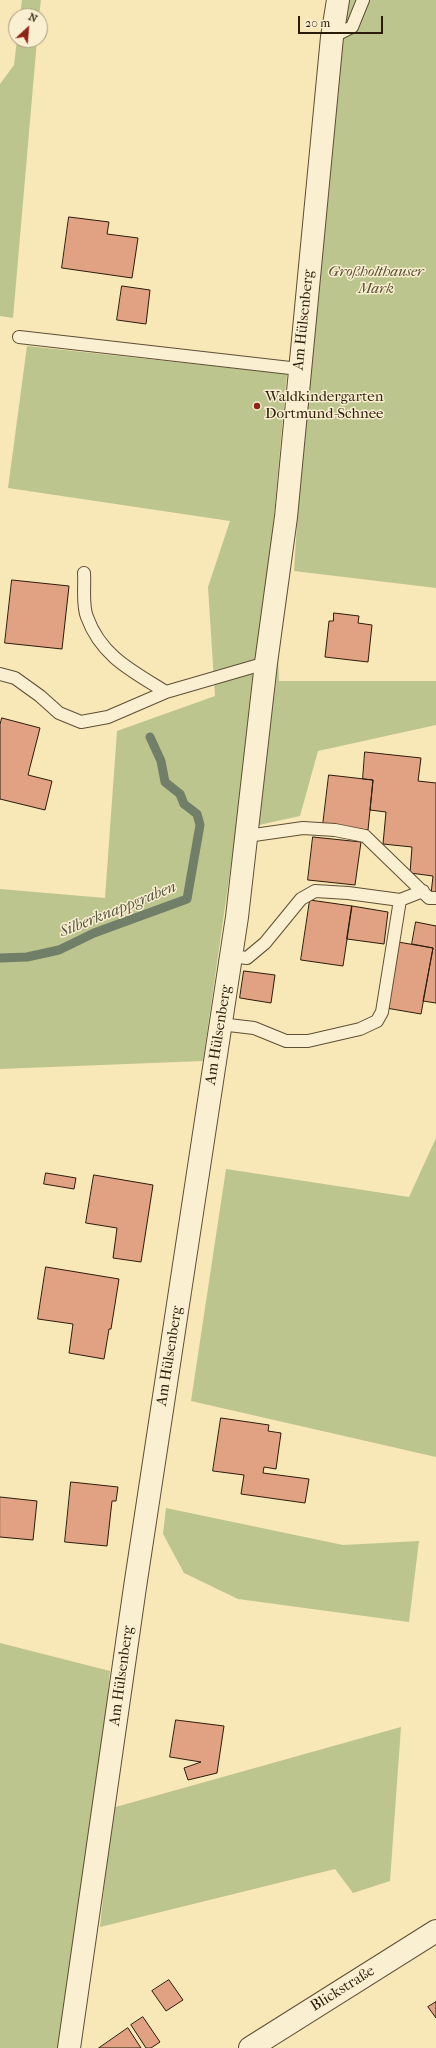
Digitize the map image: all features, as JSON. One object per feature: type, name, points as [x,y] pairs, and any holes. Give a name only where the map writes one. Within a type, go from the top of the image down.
[{"type":"street","name":"Am Hülsenberg","points":[[69,2048],[135,1587],[231,956],[247,836],[266,663],[286,517],[332,36],[338,0]]},
{"type":"street","name":"Blickstraße","points":[[250,2048],[436,1931]]},
{"type":"lane","points":[[332,36],[352,27],[363,0]]},
{"type":"lane","points":[[19,338],[299,369]]},
{"type":"lane","points":[[84,573],[86,616],[102,647],[129,670],[166,692]]},
{"type":"lane","points":[[0,674],[15,678],[40,696],[59,713],[81,722],[108,717],[166,692],[266,663]]},
{"type":"lane","points":[[247,836],[303,828],[335,830],[365,836],[429,898],[436,898]]},
{"type":"lane","points":[[231,956],[247,958],[265,943],[301,899],[315,891],[348,893],[400,900],[423,891]]},
{"type":"lane","points":[[220,1024],[254,1028],[286,1041],[308,1041],[360,1029],[378,1021],[382,1012],[400,900]]},
{"type":"green space","points":[[22,0],[41,0],[40,8],[21,8]]},
{"type":"green space","name":"Großholthauser Mark","points":[[348,0],[436,0],[436,588],[294,571],[309,335]]},
{"type":"green space","points":[[16,48],[36,48],[13,318],[0,316],[0,84],[14,65]]},
{"type":"green space","points":[[27,346],[287,374],[273,527],[279,681],[436,681],[436,725],[318,751],[300,816],[236,830],[203,1061],[0,1069],[0,889],[105,898],[117,731],[215,696],[208,587],[230,521],[8,488]]},
{"type":"green space","points":[[436,1138],[436,1457],[191,1401],[226,1169],[409,1197]]},
{"type":"green space","points":[[166,1508],[343,1545],[419,1541],[409,1622],[238,1599],[184,1573],[163,1534]]},
{"type":"green space","points":[[0,1643],[110,1671],[98,1812],[58,2048],[0,2048]]},
{"type":"green space","points":[[401,1727],[390,1881],[353,1893],[335,1869],[100,1927],[112,1808]]},
{"type":"building","points":[[69,217],[109,222],[107,234],[138,238],[132,278],[62,268]]},
{"type":"building","points":[[122,286],[150,290],[146,324],[117,320]]},
{"type":"building","points":[[12,580],[69,586],[62,649],[5,643]]},
{"type":"building","points":[[334,613],[359,616],[358,623],[372,625],[368,662],[325,657],[329,621],[333,621]]},
{"type":"building","points":[[2,718],[40,728],[28,775],[52,781],[45,810],[0,799],[0,725]]},
{"type":"building","points":[[365,752],[421,758],[418,781],[436,783],[436,895],[431,894],[433,876],[410,873],[412,847],[383,844],[386,812],[370,810],[373,780],[363,779]]},
{"type":"building","points":[[329,775],[373,780],[368,830],[323,825]]},
{"type":"building","points":[[313,837],[361,842],[355,885],[308,880]]},
{"type":"building","points":[[310,900],[352,906],[343,966],[301,960]]},
{"type":"building","points":[[352,906],[388,912],[384,944],[347,939]]},
{"type":"building","points":[[416,922],[436,926],[436,1003],[423,1001],[433,948],[412,944]]},
{"type":"building","points":[[398,942],[433,948],[421,1014],[386,1008]]},
{"type":"building","points":[[244,971],[275,975],[271,1003],[240,998]]},
{"type":"building","points":[[46,1173],[76,1178],[74,1189],[44,1184]]},
{"type":"building","points":[[94,1175],[153,1185],[141,1262],[113,1258],[117,1228],[86,1223]]},
{"type":"building","points":[[46,1267],[119,1279],[111,1329],[109,1329],[104,1359],[69,1353],[73,1324],[38,1319]]},
{"type":"building","points":[[221,1418],[269,1425],[268,1431],[281,1433],[276,1469],[264,1467],[263,1473],[309,1479],[305,1503],[241,1494],[244,1475],[213,1471]]},
{"type":"building","points":[[71,1482],[118,1487],[116,1501],[112,1501],[107,1546],[65,1542]]},
{"type":"building","points":[[0,1497],[37,1501],[33,1540],[0,1537]]},
{"type":"building","points":[[176,1720],[224,1726],[217,1773],[188,1780],[184,1768],[201,1762],[170,1757]]},
{"type":"building","points":[[169,1980],[183,2000],[166,2011],[152,1991]]},
{"type":"building","points":[[436,2002],[436,2018],[428,2007]]},
{"type":"building","points":[[143,2017],[160,2042],[151,2048],[146,2048],[131,2025]]},
{"type":"building","points":[[128,2028],[141,2048],[99,2048]]},
{"type":"waterway","name":"Silberknappgraben","points":[[0,958],[27,957],[59,950],[94,933],[187,899],[200,825],[197,814],[184,804],[180,794],[165,782],[161,761],[150,737]]},
{"type":"place","name":"Waldkindergarten Dortmund-Schnee","points":[[257,406]]}]
